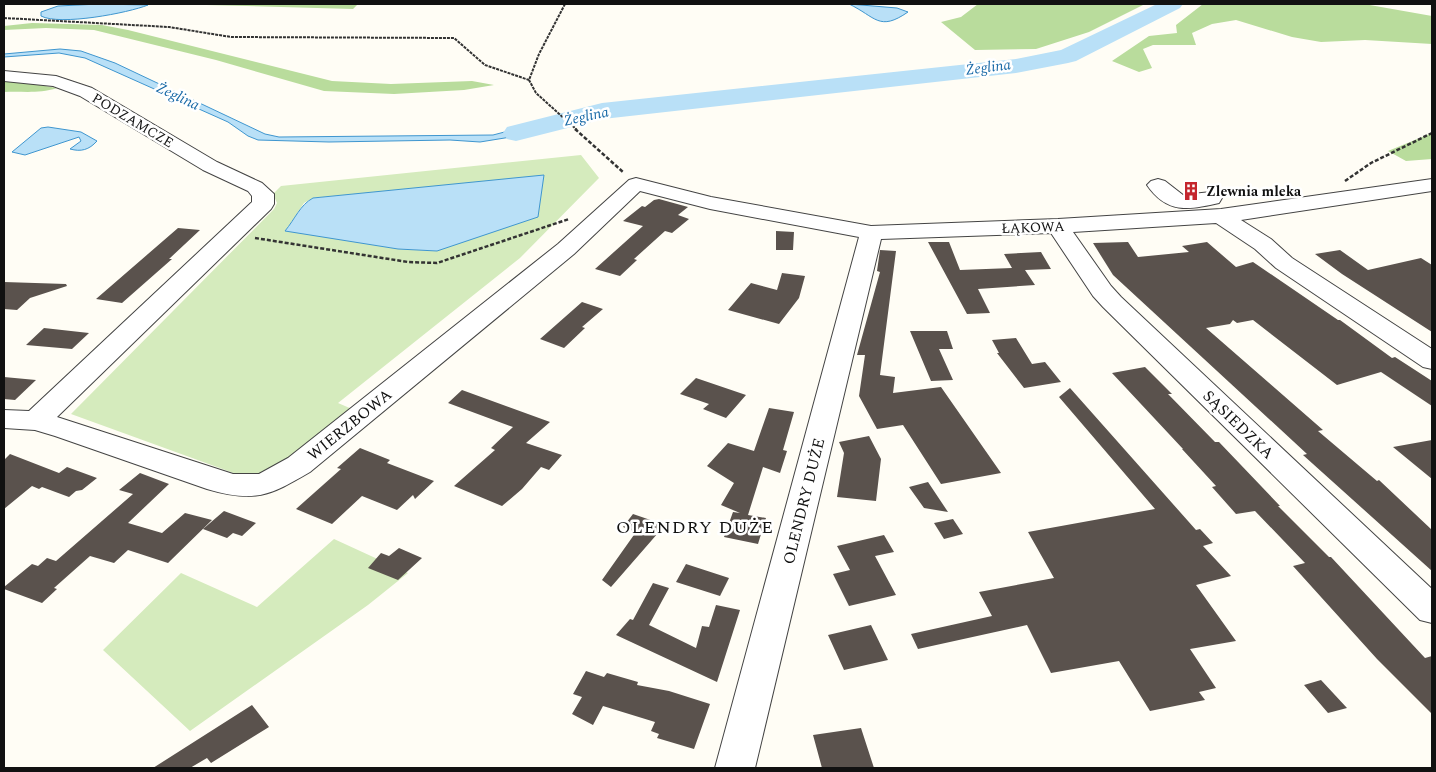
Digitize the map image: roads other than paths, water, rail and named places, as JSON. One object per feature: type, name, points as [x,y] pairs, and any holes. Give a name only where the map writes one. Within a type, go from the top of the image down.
[{"type":"street","name":"PODZAMCZE","points":[[4,76],[56,81],[86,92],[210,166],[255,187],[263,194],[263,204],[36,422]]},
{"type":"street","name":"WIERZBOWA","points":[[4,419],[36,422],[65,429],[218,482],[251,486],[266,484],[299,465],[566,248],[636,184]]},
{"type":"street","name":"ŁĄKOWA","points":[[636,184],[710,204],[871,233],[1058,226],[1230,215],[1432,185]]},
{"type":"street","points":[[1158,185],[1178,202],[1217,197],[1230,215],[1284,263],[1432,361]]},
{"type":"street","name":"SĄSIEDZKA","points":[[1058,226],[1107,296],[1432,610]]},
{"type":"street","name":"OLENDRY DUŻE","points":[[735,768],[871,233]]},
{"type":"street","points":[[1263,244],[1297,260],[1432,347]]},
{"type":"water","points":[[99,4],[148,5],[126,12],[78,19],[50,19],[41,16],[41,12],[58,6]]},
{"type":"water","points":[[849,4],[897,8],[908,12],[898,18],[884,22],[872,18]]},
{"type":"water","points":[[60,49],[81,51],[115,63],[265,134],[279,137],[493,135],[562,117],[568,123],[517,136],[480,142],[450,140],[329,142],[258,140],[248,136],[228,122],[85,58],[59,53],[4,57],[4,54]]},
{"type":"water","points":[[48,127],[81,132],[97,141],[88,148],[81,150],[70,149],[81,141],[79,137],[25,155],[12,152],[41,128]]},
{"type":"water","points":[[544,175],[538,217],[437,251],[398,249],[285,231],[301,208],[313,198]]},
{"type":"waterway","name":"Żeglina","points":[[516,133],[602,111],[1016,66],[1068,56],[1173,4]]},
{"type":"place","name":"Zlewnia mleka","points":[[1191,191]]},
{"type":"district","name":"OLENDRY DUŻE","points":[[695,527]]}]
